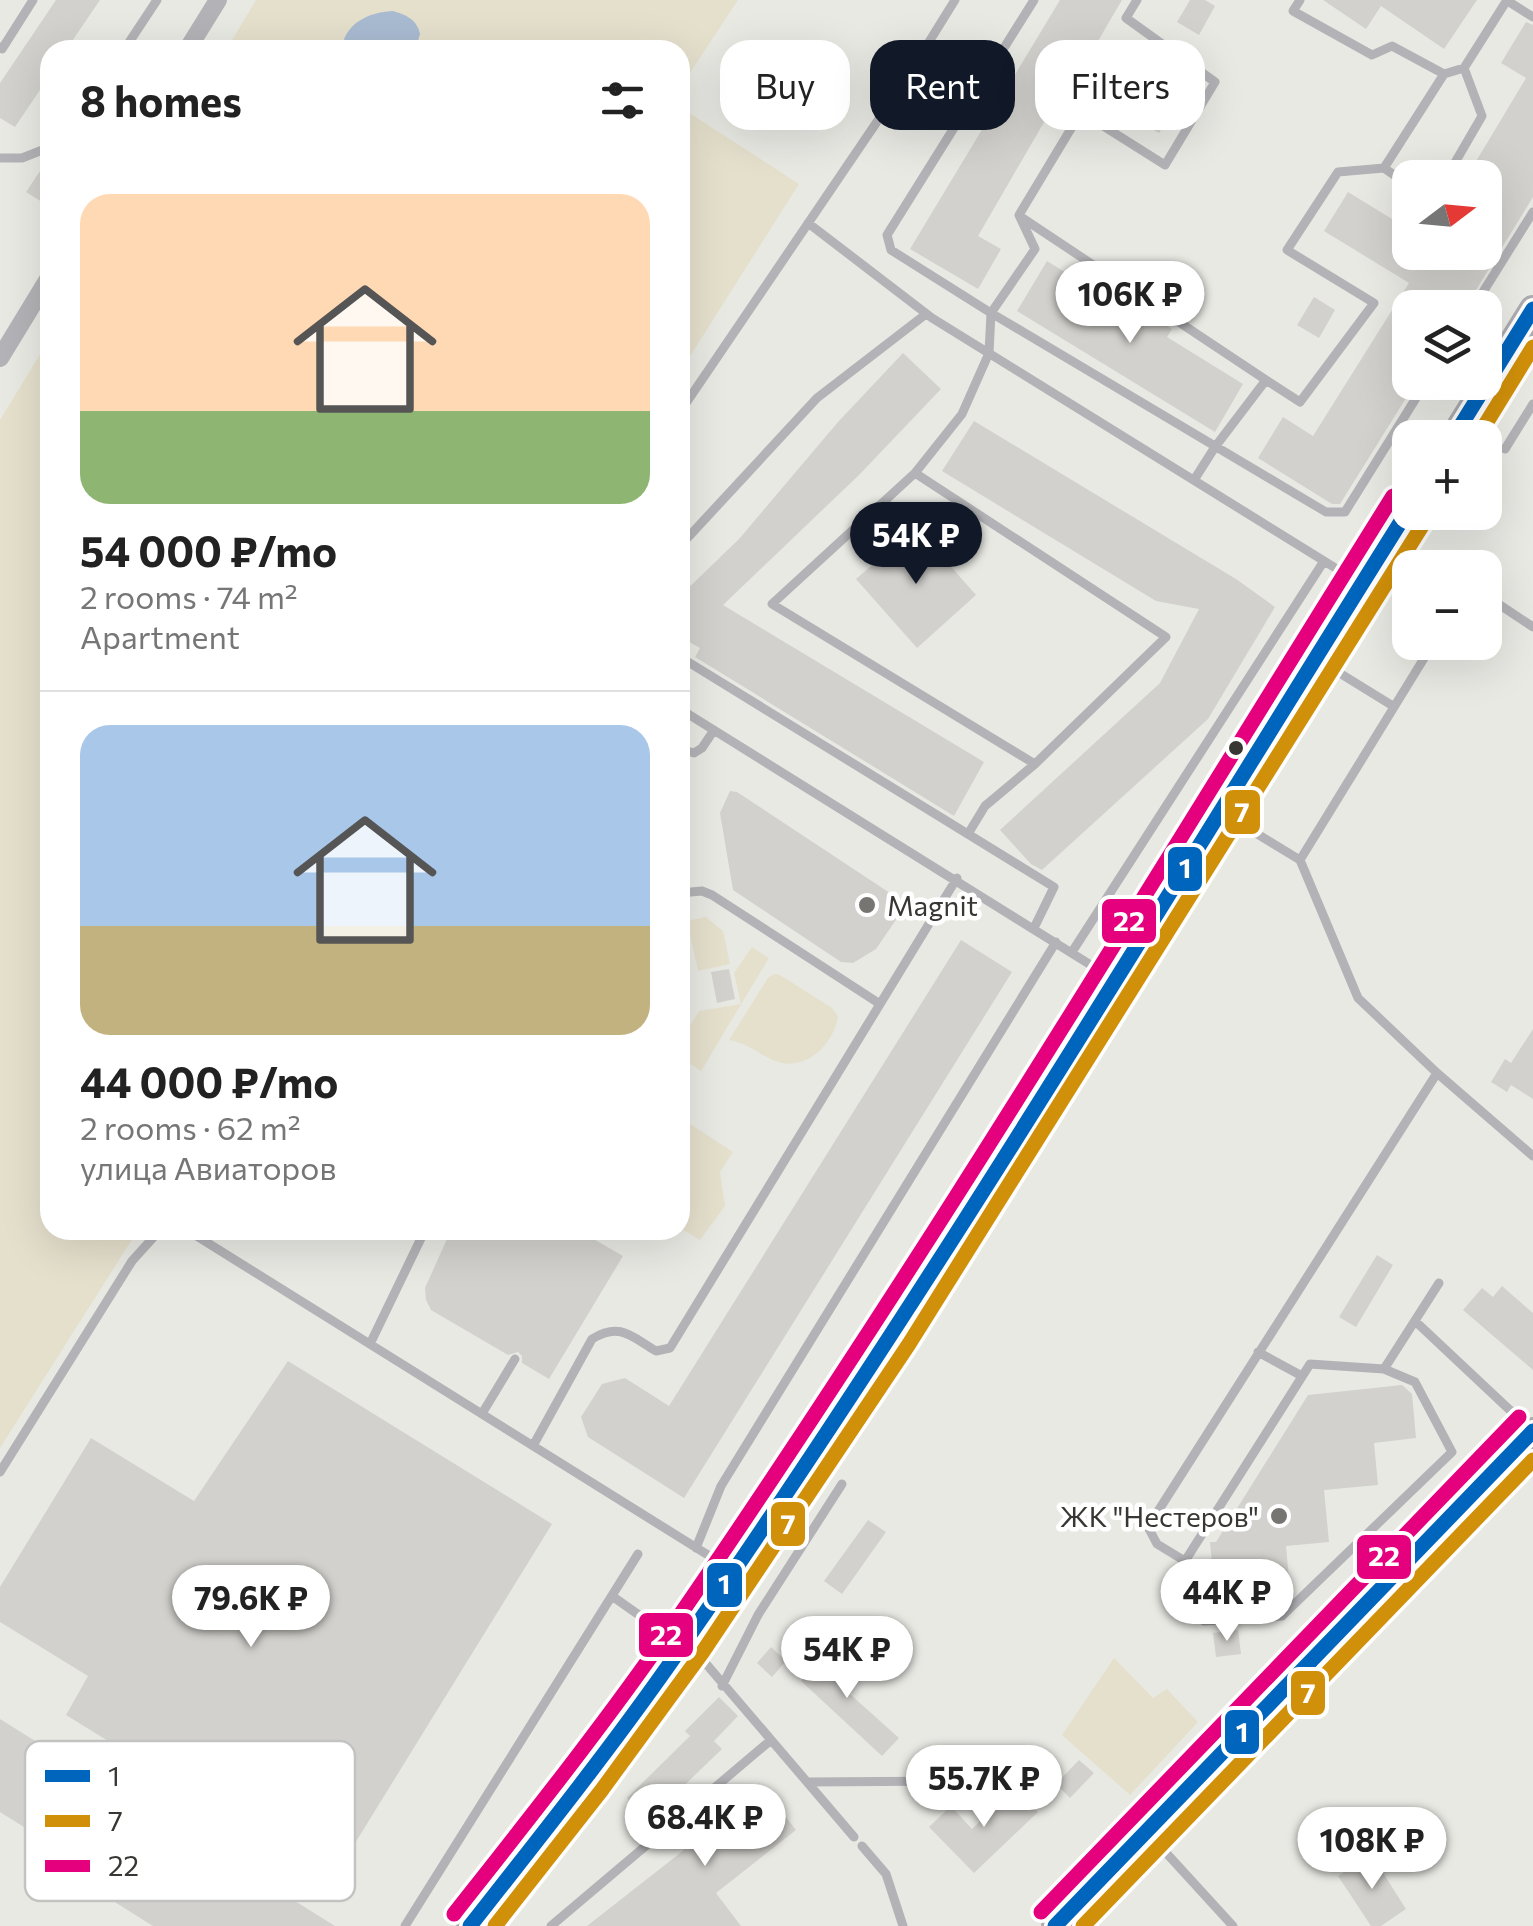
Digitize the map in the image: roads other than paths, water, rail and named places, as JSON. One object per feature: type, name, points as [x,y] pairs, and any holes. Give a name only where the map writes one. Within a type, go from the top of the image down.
[{"type":"main road","points":[[1464,420],[1533,309]]},
{"type":"main road","points":[[473,1925],[684,1643],[892,1332],[1395,530]]},
{"type":"main road","points":[[1054,1926],[1533,1431]]},
{"type":"street","points":[[193,40],[218,0]]},
{"type":"street","points":[[0,358],[40,292]]},
{"type":"lane","points":[[0,47],[34,0]]},
{"type":"lane","points":[[130,40],[156,0]]},
{"type":"lane","points":[[929,40],[954,0]]},
{"type":"lane","points":[[1034,0],[887,235],[892,250],[991,314],[1326,512],[1345,512],[1415,400]]},
{"type":"lane","points":[[1019,216],[1081,112],[1165,165],[1215,82],[1126,18],[1137,0]]},
{"type":"lane","points":[[1300,0],[1294,11],[1372,55],[1392,46],[1444,74]]},
{"type":"lane","points":[[1384,168],[1444,74],[1464,68],[1506,0],[1533,16]]},
{"type":"lane","points":[[1456,160],[1482,116],[1464,68]]},
{"type":"lane","points":[[690,397],[871,130]]},
{"type":"lane","points":[[0,158],[22,158],[40,150]]},
{"type":"lane","points":[[1019,216],[1300,402],[1374,303],[1288,250],[1338,172],[1384,168],[1392,174]]},
{"type":"lane","points":[[1484,290],[1533,212]]},
{"type":"lane","points":[[1019,216],[1035,249],[991,314],[989,353],[962,414],[915,473],[772,604],[1035,764]]},
{"type":"lane","points":[[808,223],[926,314],[1360,583]]},
{"type":"lane","points":[[690,535],[817,398],[926,314]]},
{"type":"lane","points":[[1194,480],[1266,380]]},
{"type":"lane","points":[[1505,449],[1533,404]]},
{"type":"lane","points":[[915,473],[1166,637],[1035,764],[985,806],[968,834]]},
{"type":"lane","points":[[1072,952],[1324,560]]},
{"type":"lane","points":[[1502,606],[1533,627]]},
{"type":"lane","points":[[1314,657],[1393,706]]},
{"type":"lane","points":[[1300,860],[1422,660]]},
{"type":"lane","points":[[690,663],[1054,887],[1034,928]]},
{"type":"lane","points":[[690,715],[1114,980]]},
{"type":"lane","points":[[690,752],[702,748],[714,730]]},
{"type":"lane","points":[[1220,812],[1300,860],[1358,998],[1437,1074],[1533,1156]]},
{"type":"lane","points":[[534,1444],[592,1338],[607,1330],[622,1330],[656,1352],[670,1348],[956,878]]},
{"type":"lane","points":[[690,892],[712,895],[880,1004]]},
{"type":"lane","points":[[696,1548],[721,1486],[1056,942]]},
{"type":"lane","points":[[1169,1594],[1204,1621],[1282,1616],[1452,1452],[1416,1382],[1384,1368],[1310,1364],[1185,1561],[1156,1544],[1148,1527],[1437,1074]]},
{"type":"lane","points":[[0,1472],[132,1261],[151,1240]]},
{"type":"lane","points":[[203,1240],[734,1571]]},
{"type":"lane","points":[[370,1344],[420,1240]]},
{"type":"lane","points":[[1384,1368],[1439,1283]]},
{"type":"lane","points":[[1414,1321],[1533,1431]]},
{"type":"lane","points":[[1258,1352],[1302,1376]]},
{"type":"lane","points":[[482,1412],[515,1358]]},
{"type":"lane","points":[[722,1686],[758,1615],[842,1484]]},
{"type":"lane","points":[[404,1926],[638,1554]]},
{"type":"lane","points":[[612,1596],[684,1643],[854,1837]]},
{"type":"lane","points":[[551,1926],[771,1740]]},
{"type":"lane","points":[[808,1782],[956,1781]]},
{"type":"lane","points":[[1146,1831],[1233,1926]]},
{"type":"lane","points":[[862,1846],[886,1874],[903,1926]]},
{"type":"water","points":[[393,11],[406,16],[419,29],[418,40],[345,40],[358,22]]},
{"type":"place","name":"Magnit","points":[[867,905]]},
{"type":"place","name":"ЖК \"Нестеров\"","points":[[1279,1516]]}]
